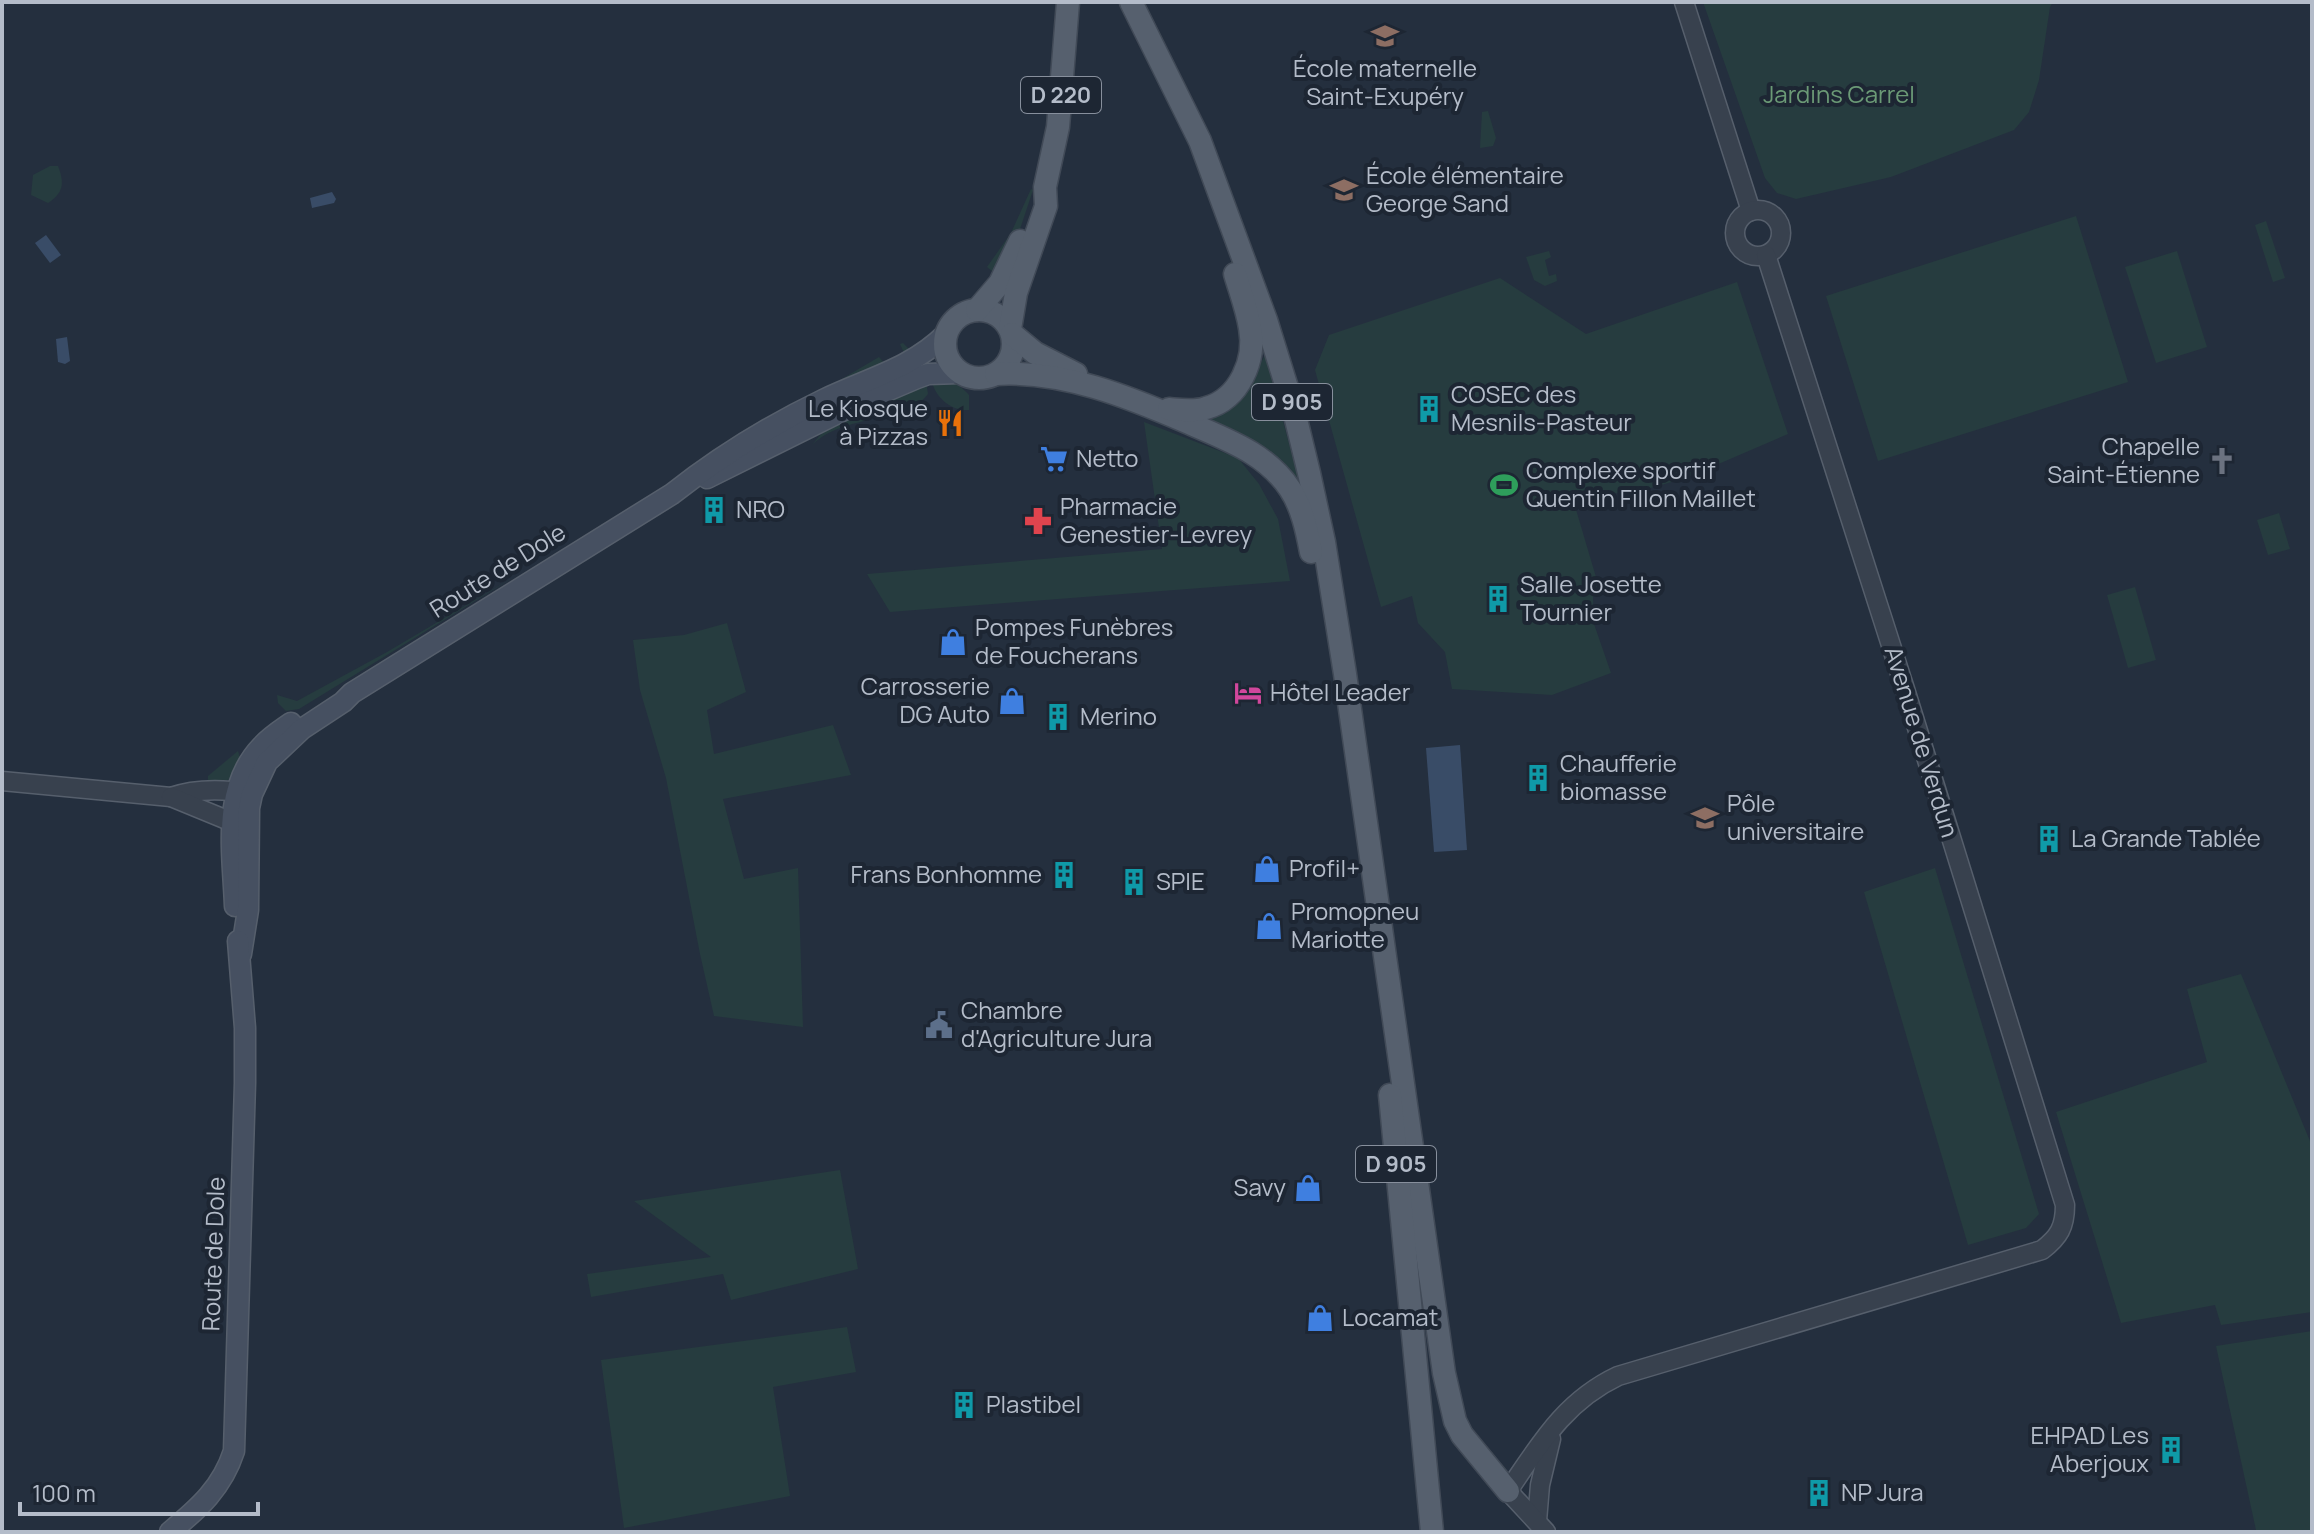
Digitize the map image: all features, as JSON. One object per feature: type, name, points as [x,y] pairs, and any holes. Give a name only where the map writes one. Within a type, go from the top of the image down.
[{"type":"main road","name":"D 220","points":[[1011,331],[1016,293],[1046,206],[1045,187],[1058,127],[1068,2]]},
{"type":"main road","name":"D 905","points":[[1131,2],[1196,132],[1266,320],[1293,407],[1324,542],[1361,795],[1432,1532]]},
{"type":"main road","points":[[1148,2],[1183,85],[1196,132],[1201,173],[1250,329],[1251,345],[1248,364],[1232,392],[1207,408],[1156,408]]},
{"type":"main road","name":"D 220","points":[[977,310],[1004,275],[1034,202],[1045,187]]},
{"type":"main road","points":[[1093,386],[1035,353],[996,314],[977,310],[956,319],[946,334],[948,359],[959,373],[978,379],[996,374],[1032,374],[1093,386],[1232,440],[1271,468],[1290,488],[1304,521],[1323,614],[1345,674]]},
{"type":"main road","points":[[996,374],[1011,357],[1014,346],[1011,331]]},
{"type":"main road","name":"Route de Dole","points":[[672,494],[716,459],[757,435],[823,400],[921,357],[946,334]]},
{"type":"main road","name":"Route de Dole","points":[[170,1532],[216,1490],[227,1472],[234,1451],[245,1124],[245,1028],[235,911],[240,822],[244,792],[255,754],[296,720],[337,697],[352,693],[672,494],[880,394],[928,374],[959,373]]},
{"type":"main road","points":[[1361,795],[1444,1373],[1455,1421],[1462,1435],[1508,1491]]},
{"type":"street","points":[[1684,2],[1751,211]]},
{"type":"street","points":[[1751,211],[1768,212],[1780,226],[1780,242],[1766,255],[1749,255],[1736,240],[1738,221],[1751,211]]},
{"type":"street","name":"Avenue de Verdun","points":[[1554,1428],[1581,1397],[1618,1376],[2042,1250],[2055,1241],[2065,1220],[2065,1205],[1901,675],[1766,255]]},
{"type":"street","points":[[2,781],[171,797],[240,822]]},
{"type":"street","points":[[171,797],[186,792],[244,792]]},
{"type":"street","points":[[1542,1527],[1508,1491],[1554,1428]]},
{"type":"street","points":[[1542,1527],[1540,1485],[1554,1428]]},
{"type":"green space","name":"Jardins Carrel","points":[[1703,2],[2053,2],[2039,80],[2029,112],[2014,130],[1891,177],[1796,199],[1777,193],[1765,178]]},
{"type":"green space","points":[[1488,111],[1496,138],[1493,146],[1480,148],[1482,112]]},
{"type":"green space","points":[[50,166],[58,166],[62,183],[60,192],[48,203],[31,195],[33,175]]},
{"type":"green space","points":[[1031,189],[1020,229],[999,277],[987,267],[1011,233]]},
{"type":"green space","points":[[2076,216],[2128,382],[1878,461],[1826,296]]},
{"type":"green space","points":[[2266,221],[2285,278],[2273,282],[2255,225]]},
{"type":"green space","points":[[1549,251],[1551,257],[1545,260],[1549,276],[1556,274],[1557,281],[1545,286],[1534,280],[1526,257]]},
{"type":"green space","points":[[2177,251],[2207,347],[2156,363],[2125,267]]},
{"type":"green space","name":"Complexe sportif Quentin Fillon Maillet","points":[[1500,278],[1586,334],[1737,282],[1788,434],[1686,478],[1636,492],[1572,496],[1601,594],[1593,597],[1594,624],[1611,673],[1552,695],[1452,689],[1445,652],[1418,623],[1412,596],[1381,607],[1315,370],[1329,335]]},
{"type":"green space","points":[[903,343],[914,354],[786,412],[879,357],[886,365],[905,355],[900,344]]},
{"type":"green space","points":[[1265,355],[1299,480],[1297,482],[1248,438],[1212,421],[1212,417],[1246,391]]},
{"type":"green space","points":[[931,379],[960,387],[969,395],[969,410],[944,402]]},
{"type":"green space","points":[[926,381],[928,394],[918,403],[890,415],[840,428],[812,445],[825,429]]},
{"type":"green space","points":[[1144,422],[1238,458],[1259,484],[1278,519],[1290,581],[890,612],[867,574],[1162,549]]},
{"type":"green space","points":[[2279,513],[2290,549],[2268,555],[2257,520]]},
{"type":"green space","points":[[514,577],[299,709],[286,711],[278,703],[277,695],[297,701]]},
{"type":"green space","points":[[2135,587],[2156,660],[2128,668],[2107,595]]},
{"type":"green space","points":[[727,623],[746,692],[707,710],[714,754],[833,725],[851,775],[723,799],[744,879],[798,868],[803,1027],[714,1016],[666,778],[640,690],[633,640],[684,635]]},
{"type":"green space","points":[[238,751],[242,764],[234,778],[208,786],[208,776]]},
{"type":"green space","points":[[1935,868],[2039,1214],[2026,1228],[1968,1245],[1864,892]]},
{"type":"green space","points":[[2241,974],[2312,1146],[2312,1312],[2221,1325],[2215,1305],[2121,1323],[2056,1112],[2207,1062],[2187,989]]},
{"type":"green space","points":[[840,1170],[858,1269],[731,1300],[723,1274],[591,1297],[587,1274],[711,1257],[634,1201]]},
{"type":"green space","points":[[847,1327],[856,1372],[773,1387],[790,1496],[624,1528],[601,1360]]},
{"type":"green space","points":[[2312,1331],[2312,1532],[2248,1532],[2256,1530],[2216,1346]]},
{"type":"water","points":[[332,192],[336,199],[334,203],[312,208],[310,198]]},
{"type":"water","points":[[46,235],[61,255],[50,263],[35,243]]},
{"type":"water","points":[[67,337],[70,361],[65,364],[58,362],[56,339]]},
{"type":"water","points":[[1460,745],[1467,850],[1434,852],[1426,748]]},
{"type":"place","name":"École maternelle Saint-Exupéry","points":[[1385,36]]},
{"type":"place","name":"École élémentaire George Sand","points":[[1344,190]]},
{"type":"place","name":"COSEC des Mesnils-Pasteur","points":[[1429,409]]},
{"type":"place","name":"Le Kiosque à Pizzas","points":[[950,423]]},
{"type":"place","name":"Netto","points":[[1054,459]]},
{"type":"place","name":"Chapelle Saint-Étienne","points":[[2222,461]]},
{"type":"place","name":"Complexe sportif Quentin Fillon Maillet","points":[[1504,485]]},
{"type":"place","name":"NRO","points":[[714,510]]},
{"type":"place","name":"Pharmacie Genestier-Levrey","points":[[1038,521]]},
{"type":"place","name":"Salle Josette Tournier","points":[[1498,599]]},
{"type":"place","name":"Pompes Funèbres de Foucherans","points":[[953,642]]},
{"type":"place","name":"Hôtel Leader","points":[[1248,693]]},
{"type":"place","name":"Carrosserie DG Auto","points":[[1012,701]]},
{"type":"place","name":"Merino","points":[[1058,717]]},
{"type":"place","name":"Chaufferie biomasse","points":[[1538,778]]},
{"type":"place","name":"Pôle universitaire","points":[[1705,818]]},
{"type":"place","name":"La Grande Tablée","points":[[2049,839]]},
{"type":"place","name":"Profil+","points":[[1267,869]]},
{"type":"place","name":"Frans Bonhomme","points":[[1064,875]]},
{"type":"place","name":"SPIE","points":[[1134,882]]},
{"type":"place","name":"Promopneu Mariotte","points":[[1269,926]]},
{"type":"place","name":"Chambre d'Agriculture Jura","points":[[939,1025]]},
{"type":"place","name":"Savy","points":[[1308,1188]]},
{"type":"place","name":"Locamat","points":[[1320,1318]]},
{"type":"place","name":"Plastibel","points":[[964,1405]]},
{"type":"place","name":"EHPAD Les Aberjoux","points":[[2171,1450]]},
{"type":"place","name":"NP Jura","points":[[1819,1493]]}]
